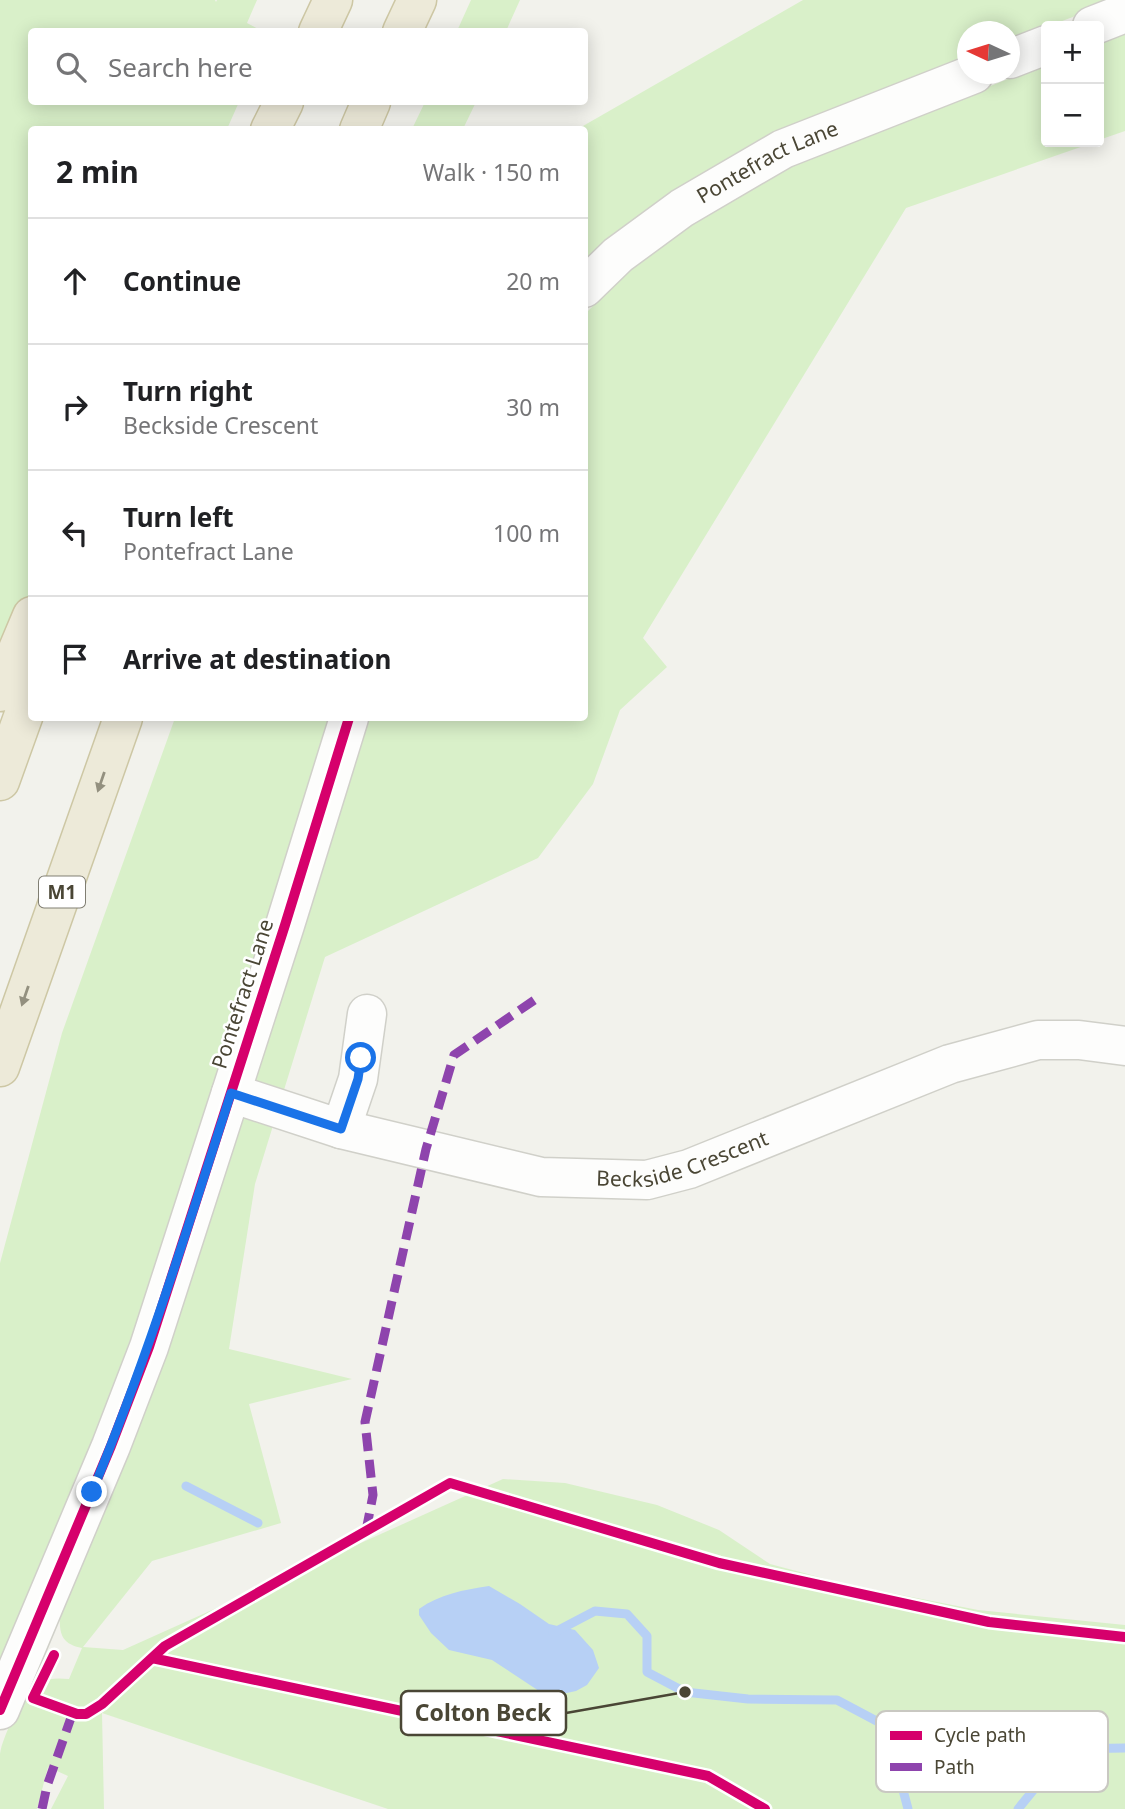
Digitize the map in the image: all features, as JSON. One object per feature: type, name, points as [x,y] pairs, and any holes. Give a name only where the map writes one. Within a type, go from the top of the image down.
[{"type":"highway","points":[[320,28],[333,0]]},
{"type":"highway","points":[[404,28],[416,0]]},
{"type":"highway","points":[[272,126],[282,105]]},
{"type":"highway","points":[[361,126],[370,105]]},
{"type":"highway","points":[[0,692],[28,625]]},
{"type":"highway","points":[[0,781],[28,703]]},
{"type":"highway","name":"M1","points":[[0,1067],[122,721]]},
{"type":"street","points":[[1104,21],[1125,13]]},
{"type":"street","points":[[1020,55],[1041,47]]},
{"type":"street","name":"Pontefract Lane","points":[[588,284],[618,255],[682,208],[783,149],[957,81]]},
{"type":"street","name":"Pontefract Lane","points":[[0,1710],[111,1446],[149,1347],[348,721]]},
{"type":"street","points":[[341,1129],[358,1079],[367,1014]]},
{"type":"street","name":"Beckside Crescent","points":[[231,1093],[341,1129],[541,1177],[648,1180],[689,1169],[950,1064],[1038,1040],[1079,1040],[1125,1046]]},
{"type":"green space","points":[[0,0],[257,0],[247,23],[256,28],[28,28],[28,105],[238,105],[228,126],[28,126],[28,628],[0,703]]},
{"type":"green space","points":[[471,0],[520,0],[507,28],[458,28]]},
{"type":"green space","points":[[803,0],[1117,0],[1062,21],[1041,21],[1041,29],[1020,37],[1020,21],[957,21],[957,61],[755,142],[679,187],[630,222],[588,257],[588,126],[583,126]]},
{"type":"green space","points":[[1125,33],[1125,131],[1104,138],[1104,84],[1104,42]]},
{"type":"green space","points":[[1041,66],[1041,147],[1081,147],[906,208],[643,638],[667,667],[620,710],[593,784],[538,858],[325,957],[255,1184],[229,1349],[352,1379],[249,1404],[281,1523],[152,1561],[83,1647],[123,1650],[503,1479],[565,1483],[657,1505],[719,1530],[770,1564],[845,1584],[978,1610],[1125,1625],[1125,1809],[388,1809],[102,1713],[104,1809],[51,1809],[68,1776],[48,1767],[37,1809],[0,1809],[0,1754],[19,1702],[37,1683],[56,1678],[69,1679],[82,1648],[70,1644],[63,1637],[60,1614],[171,1343],[366,721],[588,721],[588,311],[625,274],[685,226],[761,181],[827,151],[996,84],[1020,84],[1020,74]]},
{"type":"green space","points":[[424,105],[475,105],[464,126],[413,126]]},
{"type":"green space","points":[[174,721],[329,721],[181,1194],[140,1312],[51,1544],[0,1658],[0,1263],[62,1033]]},
{"type":"water","points":[[489,1586],[549,1624],[575,1630],[593,1650],[599,1668],[587,1685],[562,1694],[539,1691],[492,1660],[449,1650],[431,1633],[419,1615],[419,1609],[444,1596]]},
{"type":"waterway","points":[[186,1486],[258,1523]]},
{"type":"waterway","points":[[553,1633],[595,1611],[627,1614],[647,1636],[647,1672],[685,1692],[748,1699],[837,1700],[876,1721]]},
{"type":"waterway","points":[[1108,1748],[1125,1748]]},
{"type":"waterway","points":[[903,1792],[908,1809]]},
{"type":"waterway","points":[[1018,1809],[1032,1792]]},
{"type":"marked path","points":[[366,1531],[373,1495],[365,1422],[426,1149],[454,1055],[536,999]]},
{"type":"marked path","points":[[42,1809],[47,1786],[73,1712]]},
{"type":"cycle path","points":[[0,1710],[111,1446],[149,1347],[348,721]]},
{"type":"cycle path","points":[[54,1655],[33,1698],[77,1714],[86,1714],[102,1704],[165,1646],[450,1483],[719,1563],[989,1622],[1125,1637]]},
{"type":"cycle path","points":[[152,1658],[708,1776],[765,1809]]},
{"type":"place","name":"Colton Beck","points":[[685,1692]]},
{"type":"route","points":[[92,1492],[149,1347],[231,1093],[341,1129],[358,1079],[361,1058]]}]
